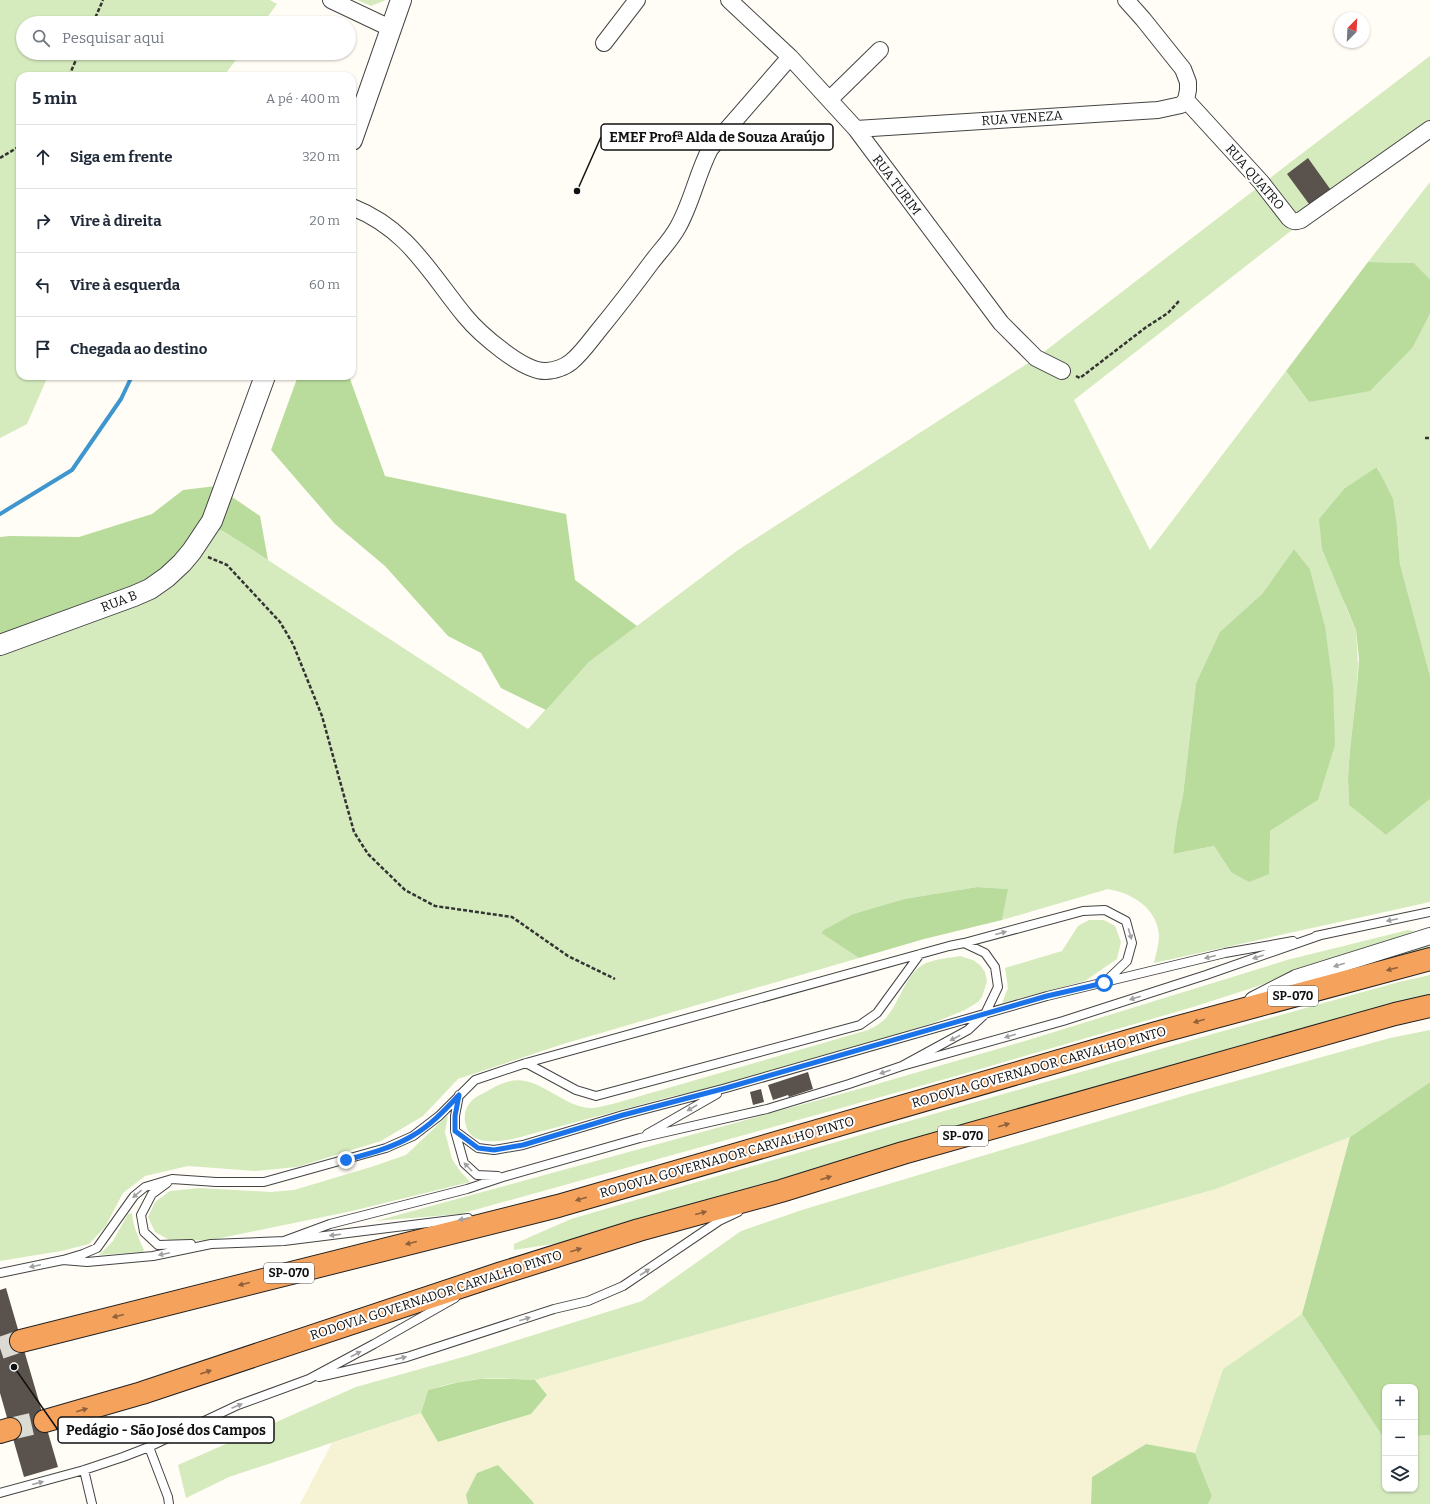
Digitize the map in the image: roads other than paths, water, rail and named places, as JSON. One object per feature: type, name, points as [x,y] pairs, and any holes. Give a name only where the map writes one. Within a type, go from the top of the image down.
[{"type":"highway","name":"RODOVIA GOVERNADOR CARVALHO PINTO","points":[[22,1341],[558,1206],[1225,1014],[1430,959]]},
{"type":"highway","name":"RODOVIA GOVERNADOR CARVALHO PINTO","points":[[44,1421],[142,1393],[499,1274],[639,1230],[781,1192],[903,1153],[1395,1014],[1430,1006]]},
{"type":"street","points":[[331,0],[390,28]]},
{"type":"street","points":[[356,128],[401,0]]},
{"type":"street","points":[[604,43],[637,0]]},
{"type":"street","name":"RUA TURIM","points":[[728,0],[790,57],[856,129],[1001,323],[1036,358],[1062,371]]},
{"type":"street","points":[[1126,0],[1143,18],[1183,70],[1188,82],[1186,100]]},
{"type":"street","points":[[830,100],[880,50]]},
{"type":"street","points":[[356,209],[382,222],[405,240],[424,262],[466,318],[490,342],[510,356],[532,368],[544,371],[554,370],[570,362],[582,351],[627,297],[677,229],[686,211],[701,166],[710,149],[790,57]]},
{"type":"street","name":"RUA VENEZA","points":[[856,129],[1158,110],[1181,105],[1186,100]]},
{"type":"street","name":"RUA QUATRO","points":[[1186,100],[1261,182],[1289,218],[1292,221],[1297,222],[1430,129]]},
{"type":"street","name":"RUA B","points":[[0,645],[150,589],[167,577],[182,563],[212,521],[264,380]]},
{"type":"street","points":[[1225,1014],[1296,978],[1430,936]]},
{"type":"lane","points":[[0,1273],[63,1260],[96,1248],[134,1196],[145,1187],[172,1179],[209,1182],[264,1182],[386,1148],[413,1136],[439,1116],[475,1080],[526,1063],[920,954],[1083,912],[1105,910],[1126,921],[1132,943],[1127,961],[1104,983]]},
{"type":"lane","points":[[455,1131],[478,1148],[494,1150],[523,1145],[623,1115],[726,1088],[1047,996],[1224,953],[1321,936],[1430,912]]},
{"type":"lane","points":[[284,1241],[330,1224],[467,1189],[503,1177],[640,1138],[767,1109],[902,1066],[1063,1021],[1213,973],[1321,936]]},
{"type":"lane","points":[[902,1066],[962,1034],[986,1014],[998,987],[995,967],[985,953],[964,943]]},
{"type":"lane","points":[[526,1063],[576,1090],[596,1096],[860,1025],[877,1013],[920,954]]},
{"type":"lane","points":[[640,1138],[726,1088]]},
{"type":"lane","points":[[459,1095],[455,1116],[455,1131],[464,1163],[476,1175],[503,1177]]},
{"type":"lane","points":[[172,1179],[152,1194],[141,1215],[144,1232],[158,1245],[284,1241],[558,1206]]},
{"type":"lane","points":[[308,1379],[407,1357],[554,1309],[588,1301],[623,1286],[719,1221],[781,1192]]},
{"type":"lane","points":[[63,1260],[87,1262],[153,1256],[211,1244]]},
{"type":"lane","points":[[0,1492],[84,1470],[149,1447],[238,1406],[308,1379],[499,1274]]},
{"type":"lane","points":[[149,1447],[168,1497],[169,1504]]},
{"type":"lane","points":[[84,1470],[92,1504]]},
{"type":"waterway","points":[[0,514],[72,470],[121,399],[130,380]]},
{"type":"tunnel","points":[[0,1348],[21,1341]]},
{"type":"tunnel","points":[[10,1429],[45,1421]]},
{"type":"place","name":"EMEF Profª Alda de Souza Araújo","points":[[577,191]]},
{"type":"place","name":"Pedágio - São José dos Campos","points":[[14,1367]]}]
